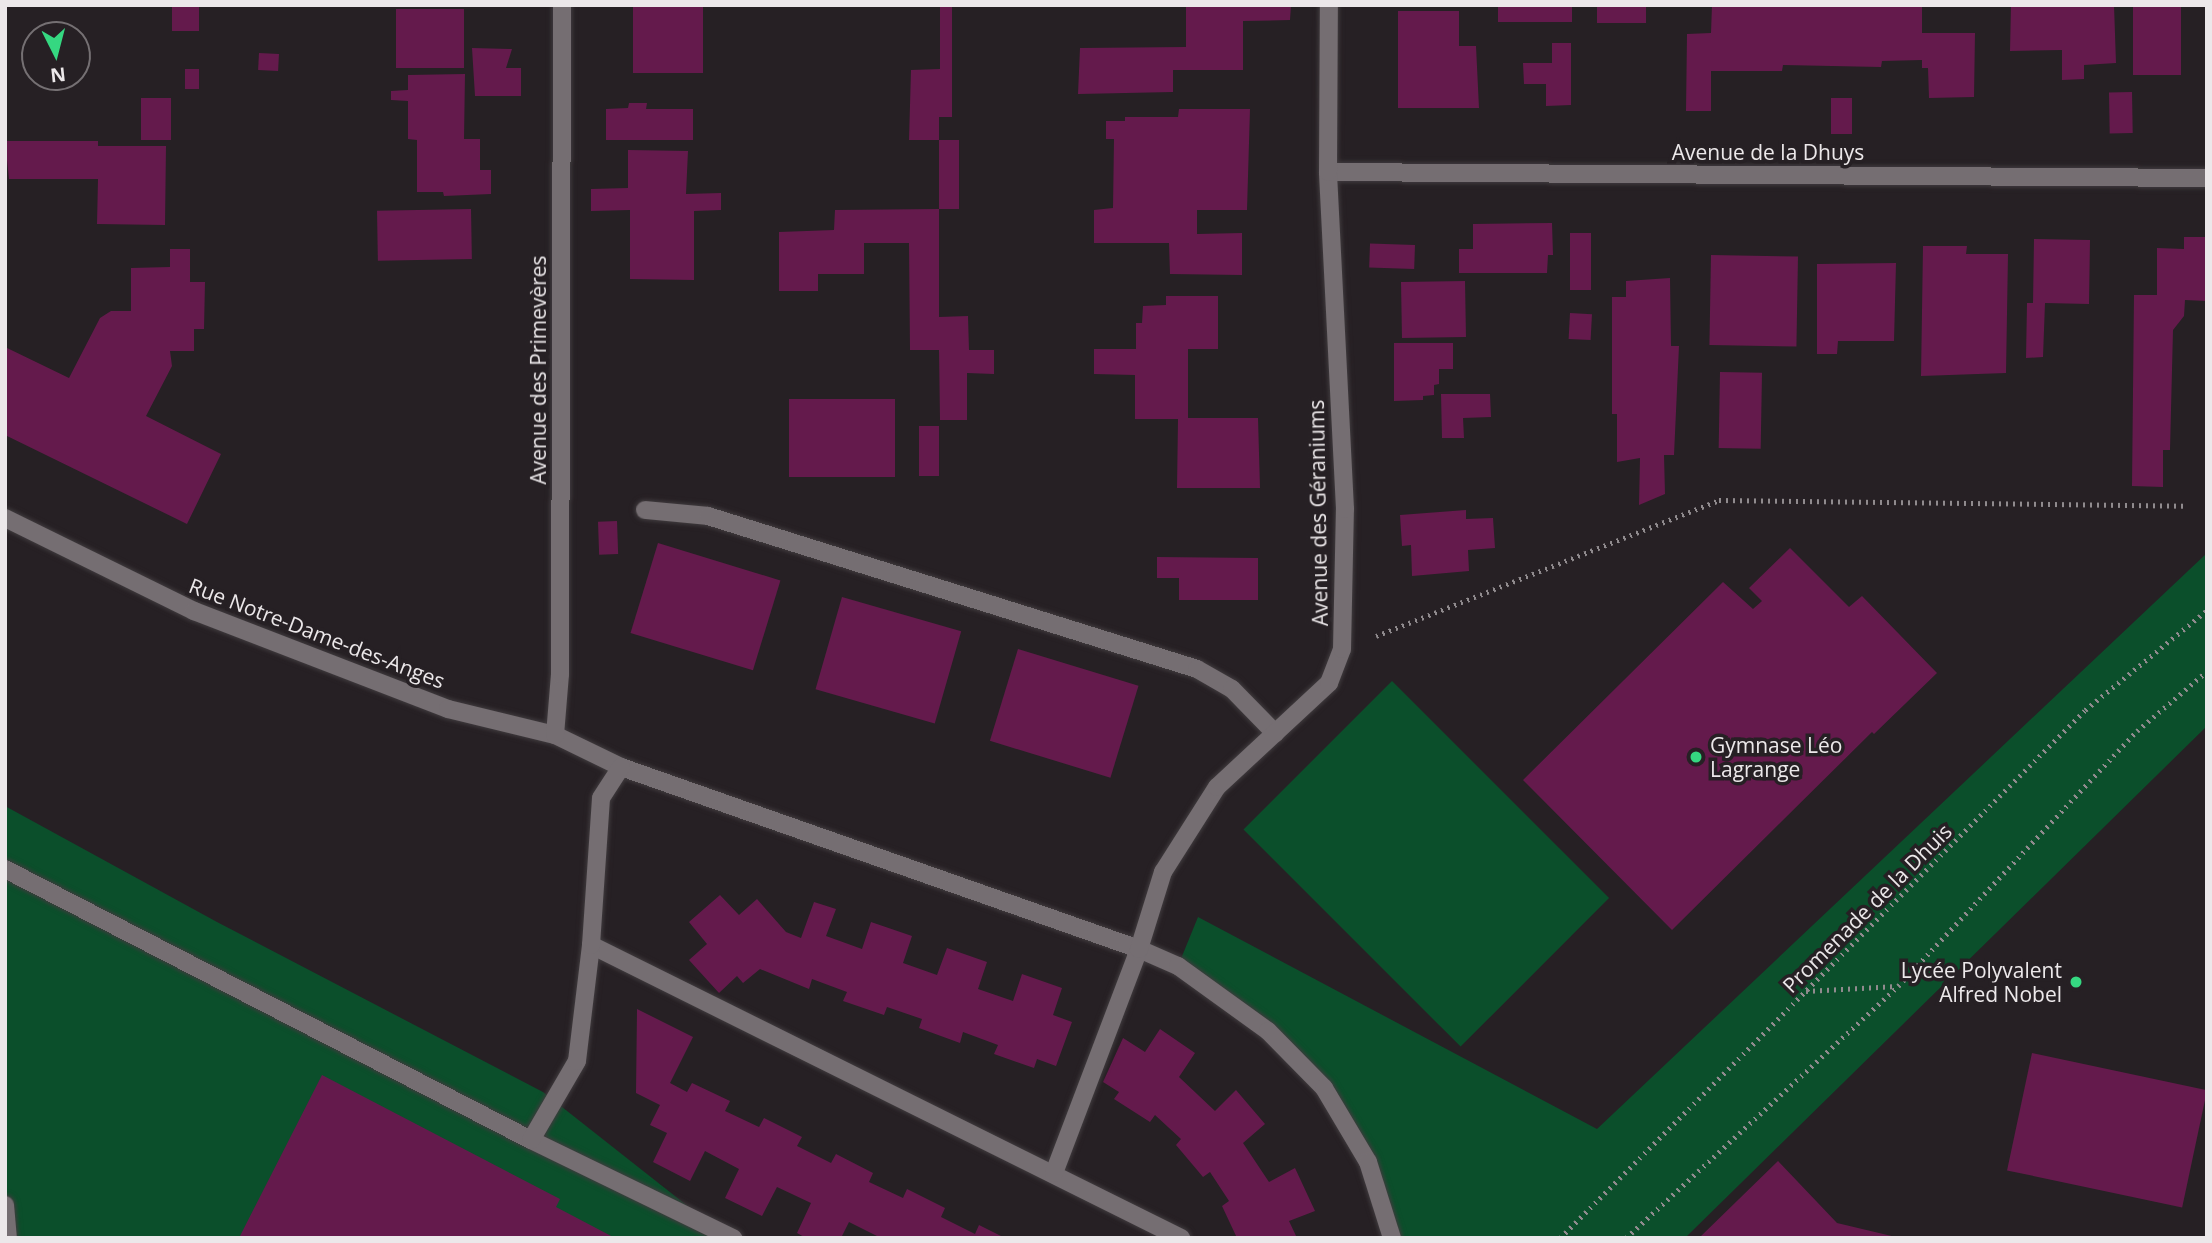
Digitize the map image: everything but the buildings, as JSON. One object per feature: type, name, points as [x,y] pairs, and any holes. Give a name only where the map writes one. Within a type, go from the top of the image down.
[{"type":"street","name":"Avenue des Primevères","points":[[555,735],[560,674],[562,5]]},
{"type":"street","name":"Avenue des Géraniums","points":[[1054,1173],[1139,949],[1163,873],[1217,787],[1329,683],[1342,649],[1345,509],[1328,172],[1329,5]]},
{"type":"street","name":"Avenue de la Dhuys","points":[[1328,172],[2207,178]]},
{"type":"street","points":[[645,510],[708,516],[1197,669],[1232,689],[1275,733]]},
{"type":"street","name":"Rue Notre-Dame-des-Anges","points":[[5,518],[194,611],[448,709],[555,735],[621,767],[1139,949],[1178,966],[1268,1031],[1324,1088],[1368,1162],[1392,1238]]},
{"type":"street","points":[[531,1140],[577,1061],[591,945],[601,798],[621,767]]},
{"type":"street","points":[[5,869],[531,1140],[733,1238]]},
{"type":"street","points":[[591,945],[1181,1238]]},
{"type":"street","points":[[5,1205],[8,1238]]},
{"type":"path","points":[[1342,649],[1719,500],[2185,506]]},
{"type":"path","name":"Promenade de la Dhuis","points":[[1560,1238],[2085,710],[2207,610]]},
{"type":"path","points":[[1626,1238],[1898,986],[2137,731],[2207,671]]},
{"type":"path","points":[[1806,991],[1898,986]]},
{"type":"green space","points":[[2207,553],[2207,726],[1685,1238],[1392,1238],[1368,1162],[1324,1088],[1178,966],[1198,917],[1597,1129]]},
{"type":"green space","points":[[1392,681],[1609,898],[1461,1047],[1244,829]]},
{"type":"green space","points":[[5,806],[217,922],[543,1092],[718,1230],[735,1238],[5,1238]]},
{"type":"place","name":"Gymnase Léo Lagrange","points":[[1696,757]]},
{"type":"place","name":"Lycée Polyvalent Alfred Nobel","points":[[2076,982]]}]
